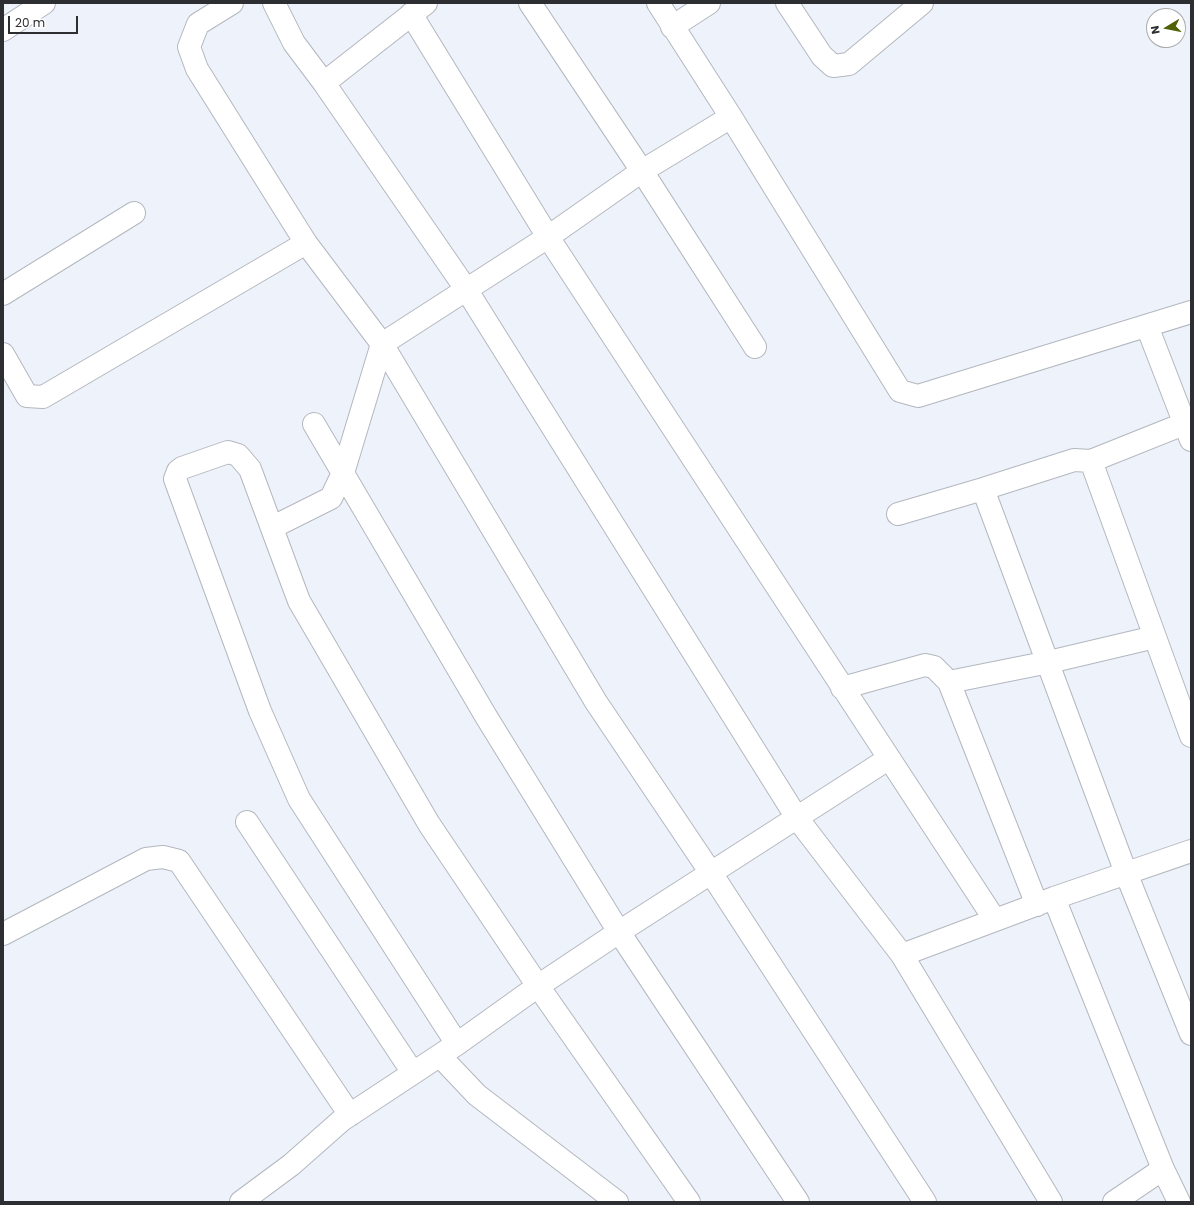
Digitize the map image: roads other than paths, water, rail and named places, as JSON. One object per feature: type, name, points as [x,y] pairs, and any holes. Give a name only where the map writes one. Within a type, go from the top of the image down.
[{"type":"street","points":[[3,30],[44,3]]},
{"type":"street","points":[[232,3],[198,24],[189,46],[197,69],[306,243],[382,344],[596,702],[711,873],[925,1202]]},
{"type":"street","points":[[274,3],[294,43],[324,83],[466,289],[797,818],[902,955],[1051,1202]]},
{"type":"street","points":[[530,3],[642,171],[755,347]]},
{"type":"street","points":[[658,3],[900,391],[918,396],[1191,312]]},
{"type":"street","points":[[672,27],[709,3]]},
{"type":"street","points":[[787,3],[822,56],[833,66],[849,64],[922,3]]},
{"type":"street","points":[[324,83],[418,8],[548,237],[888,759],[995,920]]},
{"type":"street","points":[[273,527],[331,498],[343,473],[382,344],[548,237],[642,171],[731,118]]},
{"type":"street","points":[[3,294],[134,213]]},
{"type":"street","points":[[3,354],[27,396],[43,397],[306,243]]},
{"type":"street","points":[[898,514],[984,489],[1074,460],[1091,461],[1189,428],[1147,326]]},
{"type":"street","points":[[314,424],[487,718],[619,932],[798,1202]]},
{"type":"street","points":[[617,1202],[477,1095],[448,1050],[298,799],[260,711],[175,478],[178,471],[228,452],[238,455],[250,469],[303,608],[429,824],[538,986],[689,1202]]},
{"type":"street","points":[[1091,461],[1191,736]]},
{"type":"street","points":[[984,489],[1126,873],[1191,1034]]},
{"type":"street","points":[[949,682],[1049,662],[1155,637]]},
{"type":"street","points":[[842,688],[925,665],[934,667],[949,682],[1179,1202]]},
{"type":"street","points":[[241,1202],[291,1165],[350,1115],[448,1050],[538,986],[619,932],[888,759]]},
{"type":"street","points":[[247,822],[413,1074]]},
{"type":"street","points":[[902,955],[1045,902],[1191,851]]},
{"type":"street","points":[[3,934],[146,858],[163,857],[179,861],[350,1115]]},
{"type":"street","points":[[1114,1202],[1164,1170]]}]
